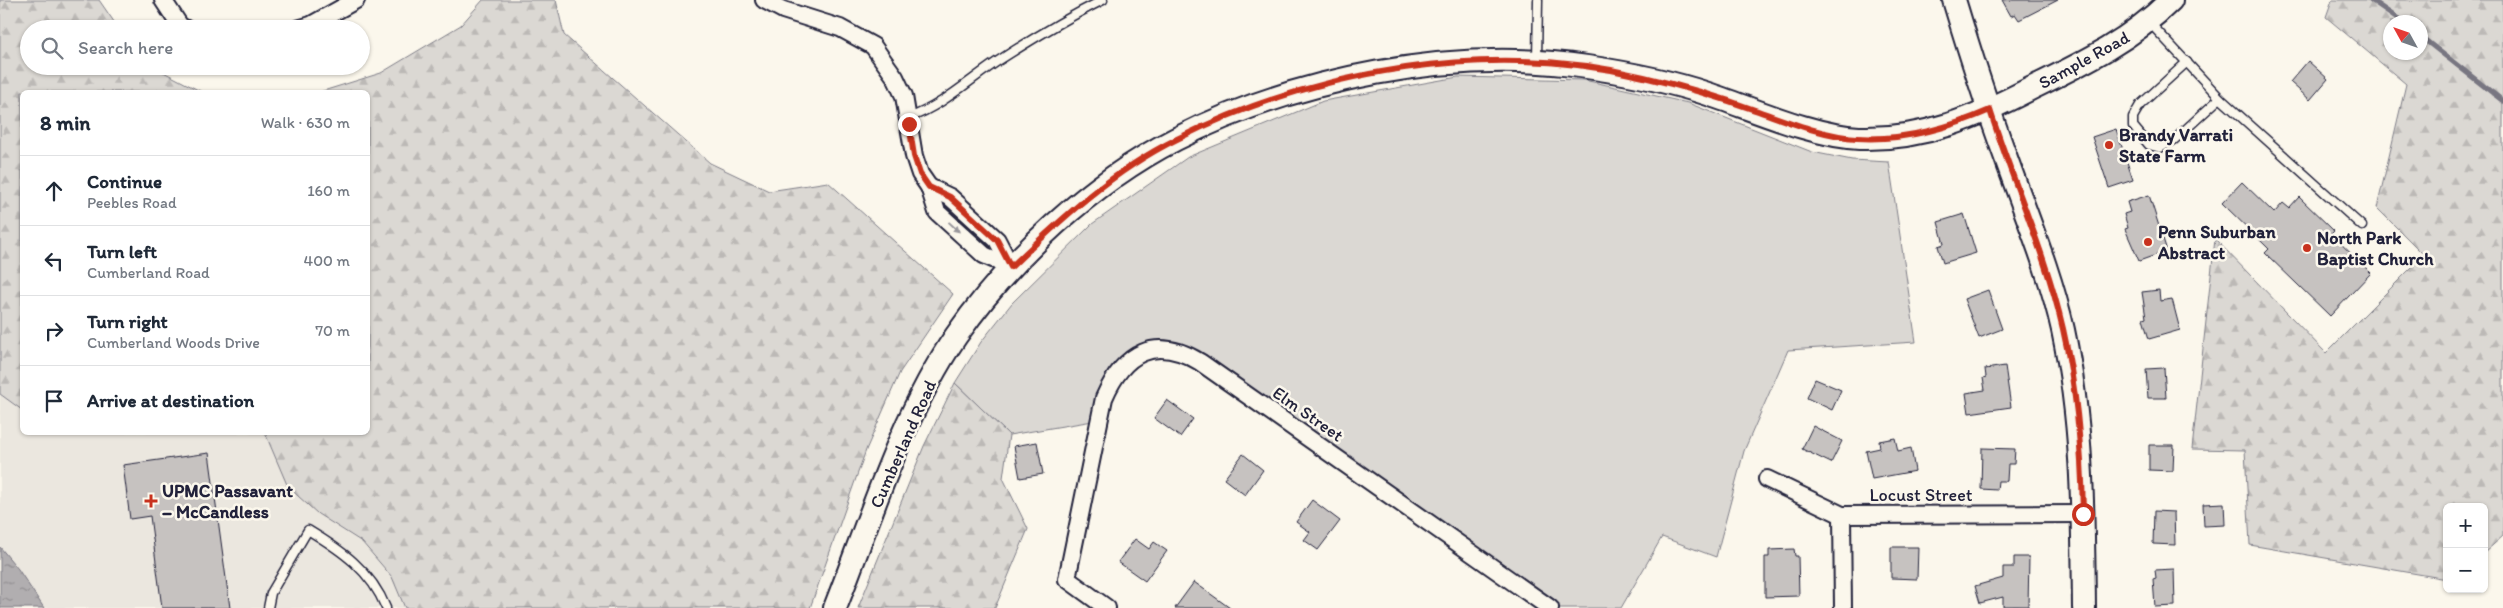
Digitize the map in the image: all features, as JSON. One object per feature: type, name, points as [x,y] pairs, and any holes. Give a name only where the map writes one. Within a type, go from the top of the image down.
[{"type":"street","points":[[163,0],[176,20]]},
{"type":"street","points":[[320,20],[356,0]]},
{"type":"street","points":[[764,0],[783,10],[840,28],[873,46],[896,77],[904,96],[914,156],[920,174],[929,187],[950,197],[997,240],[1011,267]]},
{"type":"street","points":[[1954,0],[1990,110],[2044,262],[2063,328],[2074,388],[2082,449],[2084,608]]},
{"type":"street","name":"Sample Road","points":[[1990,110],[2103,52],[2149,22],[2171,0]]},
{"type":"street","name":"Cumberland Road","points":[[835,608],[912,415],[955,338],[1011,267],[1064,216],[1097,191],[1176,139],[1218,120],[1282,97],[1331,83],[1377,73],[1437,65],[1537,62],[1583,66],[1640,76],[1702,92],[1825,132],[1856,138],[1908,135],[1957,124],[1990,110]]},
{"type":"street","name":"Elm Street","points":[[1107,608],[1067,579],[1104,398],[1117,372],[1124,364],[1145,352],[1156,349],[1172,350],[1200,362],[1550,608]]},
{"type":"street","name":"Locust Street","points":[[1768,479],[1842,515],[2083,514]]},
{"type":"street","points":[[1842,515],[1843,608]]},
{"type":"lane","points":[[908,118],[929,110],[1006,56],[1069,17],[1103,0]]},
{"type":"lane","points":[[1537,62],[1538,0]]},
{"type":"lane","points":[[2149,22],[2220,98],[2362,226]]},
{"type":"lane","points":[[2186,62],[2140,105],[2133,116],[2133,126],[2149,145],[2160,148],[2174,140],[2220,98]]},
{"type":"lane","points":[[268,608],[271,593],[308,530],[352,558],[381,594],[386,608]]},
{"type":"shaded area","name":"UPMC Passavant – McCandless","points":[[0,394],[20,409],[20,435],[266,435],[274,454],[318,514],[362,542],[392,577],[405,608],[0,608]]},
{"type":"green space","points":[[0,0],[99,0],[113,20],[20,20],[20,75],[169,75],[198,90],[20,90],[20,409],[0,394]]},
{"type":"green space","points":[[483,0],[556,0],[564,35],[710,163],[769,191],[828,182],[953,294],[900,372],[866,450],[810,608],[405,608],[392,577],[362,542],[318,514],[288,487],[266,435],[370,435],[370,90],[326,90],[381,73],[461,25]]},
{"type":"green space","points":[[2332,0],[2503,0],[2503,536],[2488,549],[2488,503],[2443,503],[2443,578],[2250,545],[2245,450],[2192,449],[2215,239],[2326,353],[2424,255],[2377,208],[2406,84],[2326,17]]},
{"type":"green space","points":[[1458,77],[1584,80],[1688,103],[1812,152],[1852,160],[1889,162],[1916,342],[1788,350],[1744,451],[1716,557],[1662,537],[1621,608],[1550,608],[1189,356],[1134,357],[1099,420],[1009,435],[955,383],[981,342],[1012,303],[1092,224],[1188,157],[1323,101]]},
{"type":"green space","points":[[955,383],[1009,435],[1003,478],[1028,529],[995,608],[858,608],[924,446]]},
{"type":"water","points":[[0,547],[18,569],[44,608],[0,608]]},
{"type":"building","points":[[2002,0],[2058,0],[2019,20],[2015,14],[2011,16]]},
{"type":"building","points":[[2308,61],[2328,79],[2310,100],[2290,82]]},
{"type":"building","points":[[2116,129],[2133,180],[2109,188],[2092,137]]},
{"type":"building","name":"North Park Baptist Church","points":[[2242,182],[2274,213],[2283,203],[2289,208],[2299,197],[2334,231],[2331,234],[2371,273],[2330,316],[2265,253],[2269,249],[2222,203]]},
{"type":"building","points":[[2149,195],[2167,251],[2139,261],[2125,229],[2128,228],[2124,214],[2130,212],[2127,202]]},
{"type":"building","points":[[1964,214],[1976,253],[1943,263],[1938,246],[1944,244],[1938,222]]},
{"type":"building","points":[[1988,290],[2002,329],[1979,338],[1964,299]]},
{"type":"building","points":[[2159,290],[2160,301],[2172,299],[2180,330],[2149,339],[2143,319],[2146,318],[2142,292]]},
{"type":"building","points":[[2005,366],[2011,407],[1969,413],[1966,393],[1985,390],[1983,378],[1986,377],[1985,369]]},
{"type":"building","points":[[2164,368],[2166,398],[2148,398],[2146,369]]},
{"type":"building","points":[[1815,379],[1841,390],[1832,410],[1807,398]]},
{"type":"building","points":[[1167,400],[1193,419],[1180,437],[1154,418]]},
{"type":"building","points":[[1813,426],[1842,441],[1831,463],[1802,449]]},
{"type":"building","points":[[1895,438],[1898,451],[1911,448],[1915,471],[1872,479],[1866,451],[1880,448],[1879,441]]},
{"type":"building","points":[[1037,442],[1043,474],[1020,478],[1014,446]]},
{"type":"building","points":[[2149,445],[2174,445],[2173,471],[2149,470]]},
{"type":"building","points":[[1982,448],[2015,449],[2014,464],[2008,464],[2007,481],[1998,481],[1997,490],[1981,489]]},
{"type":"building","points":[[209,453],[230,608],[162,608],[150,516],[130,519],[123,465]]},
{"type":"building","points":[[1243,454],[1263,470],[1245,495],[1224,479]]},
{"type":"building","points":[[1312,500],[1340,521],[1318,550],[1304,540],[1310,532],[1296,522]]},
{"type":"building","points":[[2224,503],[2225,525],[2204,526],[2203,504]]},
{"type":"building","points":[[2154,511],[2174,512],[2175,545],[2153,544]]},
{"type":"building","points":[[1135,539],[1149,549],[1154,542],[1167,551],[1145,581],[1118,562]]},
{"type":"building","points":[[1891,547],[1918,547],[1917,579],[1891,578]]},
{"type":"building","points":[[1794,549],[1795,556],[1798,556],[1799,596],[1765,597],[1765,557],[1769,557],[1769,550]]},
{"type":"building","points":[[2014,557],[2029,557],[2028,606],[2003,606],[2003,597],[1980,603],[1975,586],[2003,578],[2003,567],[2014,567]]},
{"type":"building","points":[[2174,569],[2175,606],[2155,607],[2153,579],[2156,578],[2155,570]]},
{"type":"building","points":[[1194,582],[1230,608],[1175,608]]},
{"type":"waterway","points":[[2371,0],[2393,15]]},
{"type":"waterway","points":[[2428,42],[2503,101]]},
{"type":"place","name":"Brandy Varrati State Farm","points":[[2109,145]]},
{"type":"place","name":"Penn Suburban Abstract","points":[[2148,242]]},
{"type":"place","name":"North Park Baptist Church","points":[[2307,248]]},
{"type":"place","name":"UPMC Passavant – McCandless","points":[[151,501]]},
{"type":"route","points":[[909,124],[914,156],[920,174],[929,187],[950,197],[997,240],[1011,267],[1064,216],[1146,157],[1176,139],[1218,120],[1282,97],[1331,83],[1377,73],[1428,65],[1480,62],[1537,62],[1583,66],[1640,76],[1702,92],[1825,132],[1856,138],[1908,135],[1957,124],[1990,110],[2005,157],[2044,262],[2063,328],[2074,388],[2082,449],[2083,514]]}]
